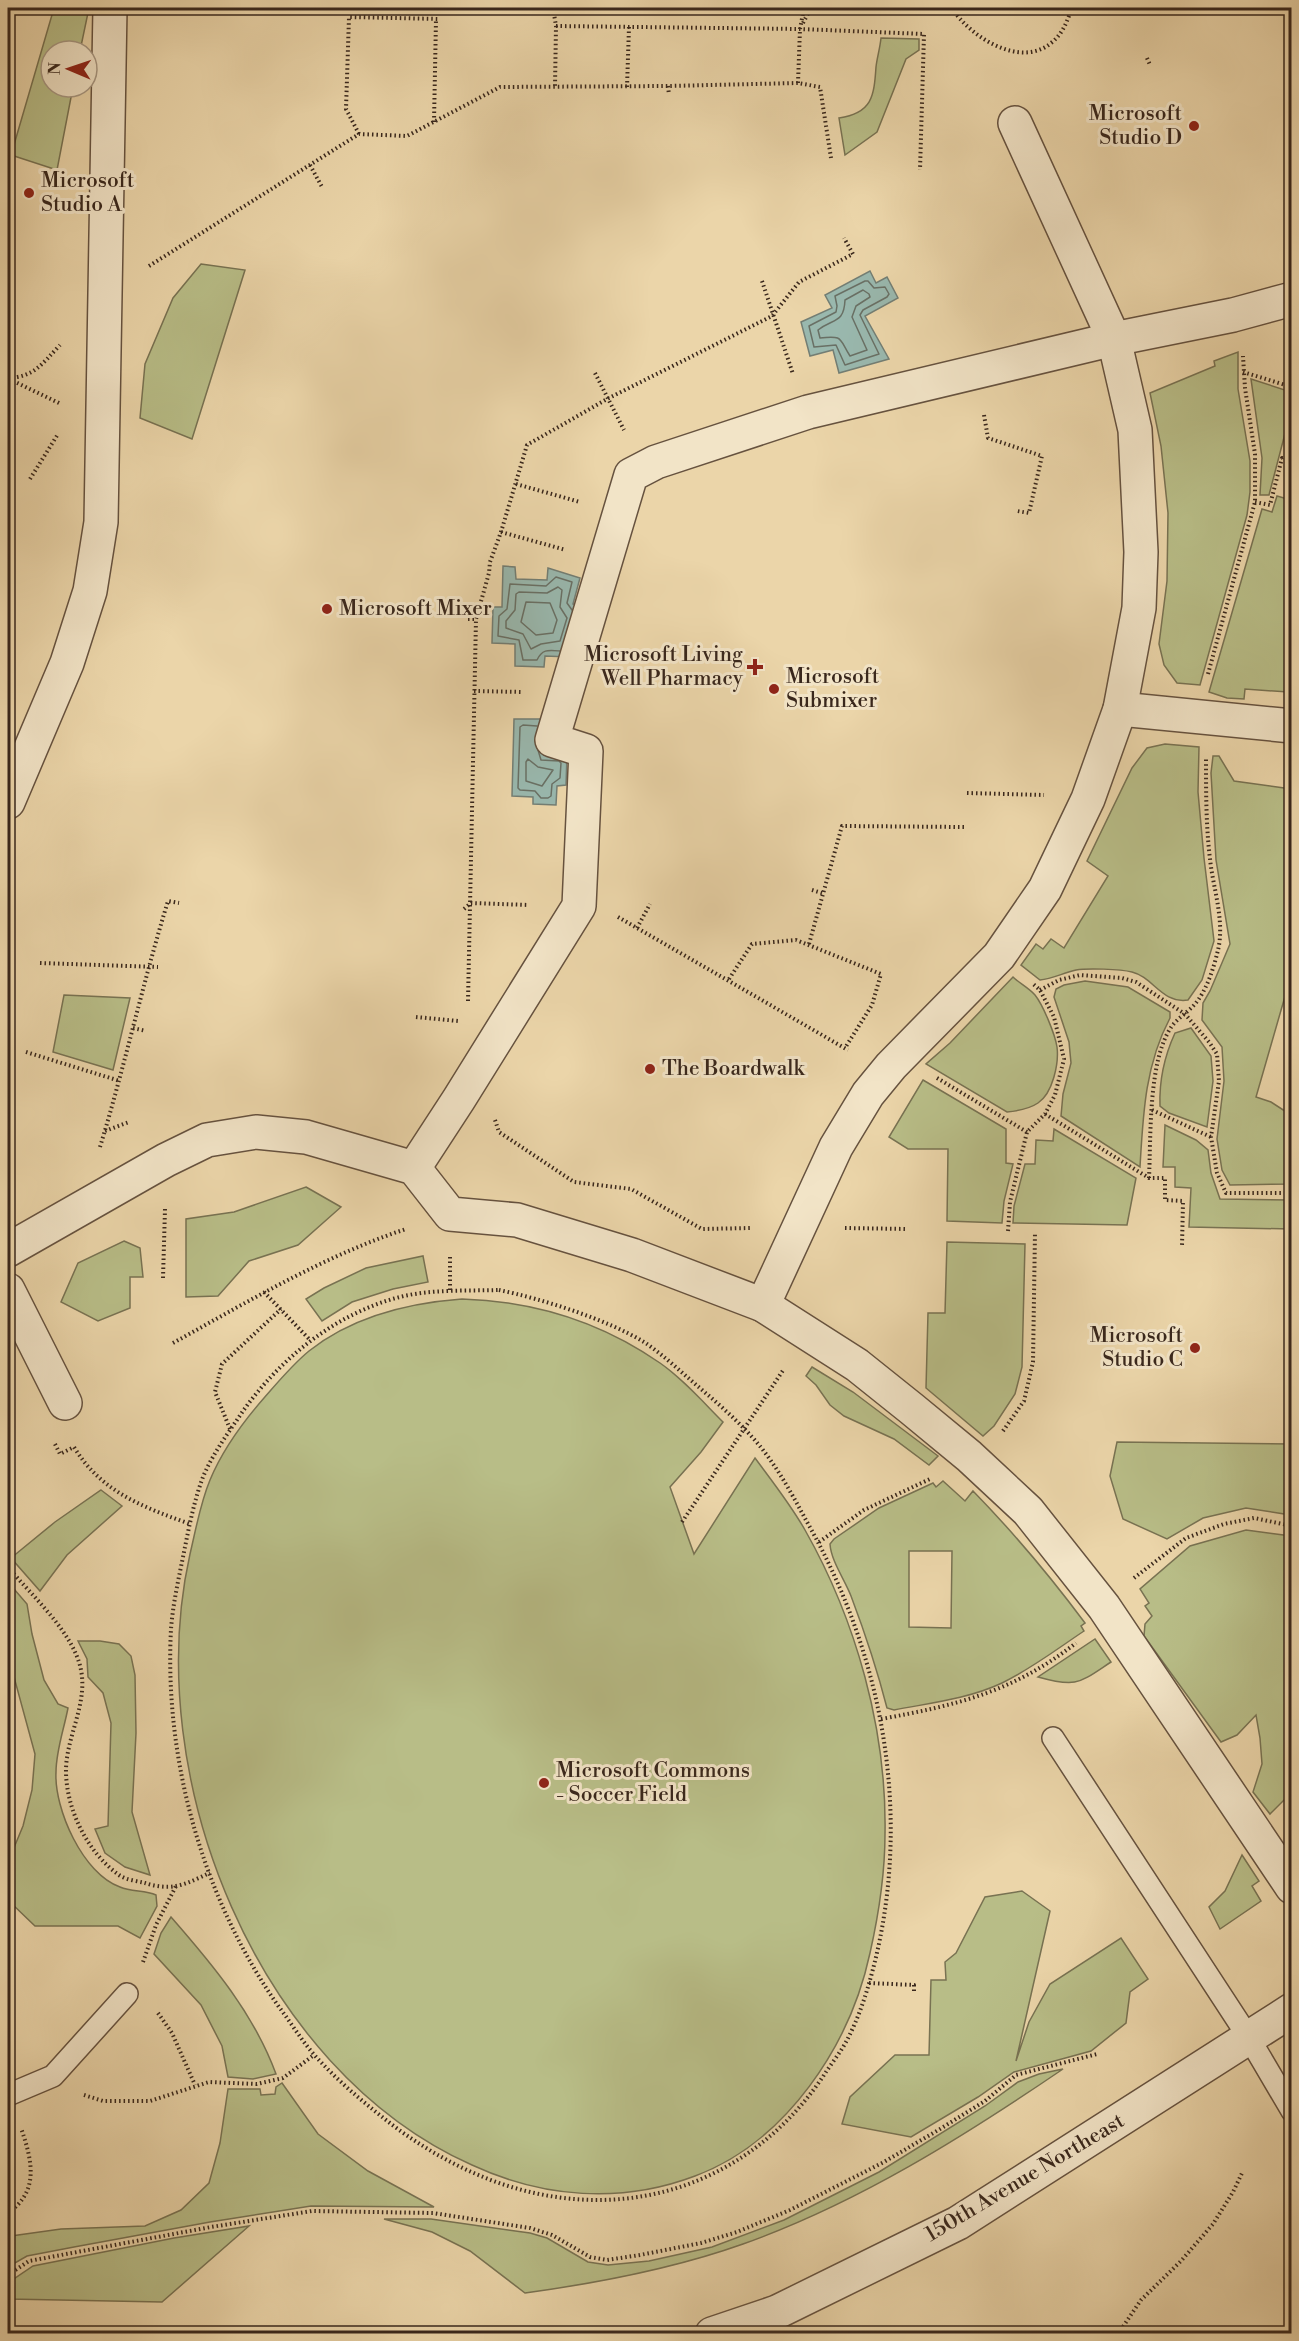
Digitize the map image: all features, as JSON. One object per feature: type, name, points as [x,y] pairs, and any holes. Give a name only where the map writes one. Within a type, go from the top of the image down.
[{"type":"street","points":[[8,802],[67,663],[90,591],[101,522],[110,8]]},
{"type":"street","points":[[764,1305],[836,1147],[868,1094],[891,1066],[999,956],[1045,889],[1089,796],[1120,709],[1138,608],[1140,552],[1135,430],[1113,339],[1015,123]]},
{"type":"street","points":[[414,1168],[579,906],[586,751],[552,740],[618,512],[631,475],[656,462],[808,412],[1113,339],[1233,315],[1292,299]]},
{"type":"street","points":[[1120,709],[1292,726]]},
{"type":"street","points":[[8,1250],[166,1160],[207,1140],[256,1132],[306,1137],[414,1168],[450,1214],[517,1220],[632,1255],[764,1305],[857,1365],[969,1456],[1028,1511],[1104,1607],[1292,1887]]},
{"type":"street","points":[[8,1290],[65,1403]]},
{"type":"street","name":"150th Avenue Northeast","points":[[712,2334],[777,2312],[958,2223],[1292,2010]]},
{"type":"lane","points":[[1053,1738],[1249,2038],[1292,2111]]},
{"type":"lane","points":[[8,2095],[53,2076],[126,1994]]},
{"type":"path","points":[[553,8],[556,26],[555,86]]},
{"type":"path","points":[[798,83],[800,29],[804,8]]},
{"type":"path","points":[[800,29],[811,8]]},
{"type":"path","points":[[952,8],[974,33],[999,49],[1030,52],[1050,45],[1057,38],[1064,30],[1072,8]]},
{"type":"path","points":[[360,134],[346,109],[349,17],[438,19],[434,123]]},
{"type":"path","points":[[556,26],[800,29],[924,34],[920,170]]},
{"type":"path","points":[[627,87],[629,27]]},
{"type":"path","points":[[1147,58],[1150,65]]},
{"type":"path","points":[[106,293],[360,134],[407,136],[500,87],[798,83],[820,87],[831,159]]},
{"type":"path","points":[[668,86],[669,95]]},
{"type":"path","points":[[310,165],[322,187]]},
{"type":"path","points":[[468,1010],[476,619],[490,562],[527,445],[608,399],[772,316],[799,282],[853,254],[844,238]]},
{"type":"path","points":[[762,281],[792,371]]},
{"type":"path","points":[[8,379],[25,377],[44,362],[73,331],[105,330]]},
{"type":"path","points":[[1149,1178],[1152,1110],[1157,1069],[1163,1046],[1172,1026],[1196,1003],[1206,987],[1221,932],[1210,861],[1206,811],[1204,690],[1255,502],[1255,453],[1244,372],[1292,387]]},
{"type":"path","points":[[595,373],[608,399]]},
{"type":"path","points":[[976,373],[988,438],[1042,456],[1029,513],[1017,511]]},
{"type":"path","points":[[8,379],[64,405]]},
{"type":"path","points":[[30,479],[60,430]]},
{"type":"path","points":[[1255,502],[1270,505],[1282,458],[1287,460]]},
{"type":"path","points":[[516,484],[618,512]]},
{"type":"path","points":[[501,532],[569,551]]},
{"type":"path","points":[[468,619],[476,619]]},
{"type":"path","points":[[967,793],[1089,796]]},
{"type":"path","points":[[809,944],[842,826],[964,827]]},
{"type":"path","points":[[812,890],[822,893]]},
{"type":"path","points":[[129,1122],[105,1131],[120,1081],[148,966],[168,901],[179,903]]},
{"type":"path","points":[[464,909],[471,903],[579,906]]},
{"type":"path","points":[[637,927],[650,904]]},
{"type":"path","points":[[614,915],[845,1048],[872,1005],[881,974],[796,940],[752,944],[729,980]]},
{"type":"path","points":[[40,963],[158,967]]},
{"type":"path","points":[[1008,1231],[1010,1202],[1027,1132],[1046,1114],[1055,1095],[1064,1059],[1054,1017],[1040,990],[1059,980],[1080,975],[1122,978],[1136,982],[1185,1014],[1217,1054],[1219,1081],[1211,1137],[1217,1173],[1226,1193],[1292,1193]]},
{"type":"path","points":[[416,1017],[468,1021]]},
{"type":"path","points":[[133,1028],[146,1031]]},
{"type":"path","points":[[26,1052],[120,1081]]},
{"type":"path","points":[[891,1066],[922,1070],[1027,1132]]},
{"type":"path","points":[[1152,1110],[1211,1137]]},
{"type":"path","points":[[1046,1114],[1149,1178],[1165,1178],[1165,1200],[1183,1201],[1182,1246]]},
{"type":"path","points":[[495,1119],[499,1132],[574,1182],[631,1189],[702,1229]]},
{"type":"path","points":[[163,1278],[166,1160]]},
{"type":"path","points":[[173,1343],[308,1269],[380,1238],[450,1214]]},
{"type":"path","points":[[798,1228],[907,1229]]},
{"type":"path","points":[[819,1542],[864,1510],[929,1480],[992,1443],[1005,1429],[1024,1401],[1033,1362],[1035,1232]]},
{"type":"path","points":[[450,1263],[450,1292]]},
{"type":"path","points":[[499,1290],[534,1298],[602,1323],[642,1341],[678,1368],[761,1447],[819,1542],[847,1602],[864,1651],[881,1719],[891,1804],[892,1858],[886,1916],[869,1983],[845,2043],[815,2089],[769,2140],[731,2166],[694,2183],[659,2194],[627,2200],[556,2197],[502,2185],[455,2166],[381,2116],[314,2055],[269,1992],[246,1954],[210,1873],[195,1829],[180,1770],[172,1699],[171,1623],[190,1524],[204,1477],[231,1429],[278,1367],[310,1340],[364,1310],[399,1297],[450,1292],[499,1290]]},
{"type":"path","points":[[264,1292],[310,1340]]},
{"type":"path","points":[[231,1429],[215,1392],[222,1364],[281,1309]]},
{"type":"path","points":[[682,1522],[808,1333]]},
{"type":"path","points":[[51,1436],[60,1454],[74,1447],[83,1461],[108,1486],[138,1505],[190,1524]]},
{"type":"path","points":[[881,1719],[954,1705],[988,1694],[1043,1666],[1092,1629],[1104,1607],[1132,1579],[1186,1538],[1224,1524],[1254,1518],[1292,1526]]},
{"type":"path","points":[[8,1568],[65,1635],[75,1653],[81,1671],[78,1715],[66,1771],[69,1801],[83,1833],[102,1860],[121,1876],[155,1886],[176,1886],[210,1873]]},
{"type":"path","points":[[176,1886],[156,1925],[135,1984],[126,1994],[158,2013],[172,2033],[195,2085]]},
{"type":"path","points":[[869,1983],[914,1985],[914,1993]]},
{"type":"path","points":[[8,2275],[29,2261],[211,2227],[312,2211],[433,2213],[530,2228],[552,2235],[590,2256],[607,2260],[701,2243],[737,2232],[790,2210],[884,2162],[985,2101],[1016,2075],[1097,2054]]},
{"type":"path","points":[[78,2092],[87,2097],[103,2100],[150,2101],[166,2098],[195,2085],[210,2082],[257,2084],[283,2078],[314,2055]]},
{"type":"path","points":[[8,2213],[18,2206],[28,2192],[31,2177],[30,2159],[21,2127]]},
{"type":"path","points":[[1118,2334],[1141,2300],[1181,2261],[1213,2224],[1243,2171]]},
{"type":"green space","points":[[54,8],[89,8],[83,39],[45,39]]},
{"type":"green space","points":[[881,38],[919,39],[919,50],[906,59],[877,132],[845,155],[839,118],[858,112],[869,102],[874,87]]},
{"type":"green space","points":[[39,59],[39,99],[71,99],[57,170],[11,155]]},
{"type":"green space","points":[[201,264],[245,270],[192,439],[140,418],[145,364],[173,298]]},
{"type":"green space","points":[[1238,352],[1238,389],[1250,461],[1247,515],[1200,685],[1177,683],[1164,665],[1159,644],[1167,581],[1168,513],[1161,446],[1150,393],[1215,366],[1214,361]]},
{"type":"green space","points":[[1251,379],[1291,392],[1291,423],[1288,422],[1269,495],[1260,495],[1262,458]]},
{"type":"green space","points":[[1277,496],[1291,500],[1291,681],[1288,692],[1245,689],[1244,699],[1227,698],[1209,692],[1262,509],[1272,512]]},
{"type":"green space","points":[[1165,744],[1199,747],[1198,792],[1214,941],[1202,980],[1188,1000],[1179,1000],[1164,994],[1139,975],[1127,971],[1081,969],[1040,980],[1021,965],[1036,944],[1043,949],[1051,939],[1064,948],[1108,876],[1087,861],[1132,768],[1147,748]]},
{"type":"green space","points":[[1213,756],[1219,756],[1234,781],[1291,789],[1291,986],[1288,986],[1256,1097],[1271,1102],[1291,1115],[1291,1184],[1230,1185],[1222,1170],[1217,1139],[1224,1081],[1222,1047],[1202,1020],[1203,1003],[1230,944],[1216,860],[1211,773]]},
{"type":"green space","points":[[1013,977],[1033,992],[1045,1012],[1056,1041],[1057,1054],[1054,1077],[1043,1098],[1027,1108],[1007,1112],[926,1064],[950,1043]]},
{"type":"green space","points":[[1085,981],[1128,987],[1170,1012],[1170,1018],[1150,1072],[1144,1109],[1140,1167],[1061,1116],[1063,1094],[1071,1063],[1069,1042],[1054,997],[1056,989]]},
{"type":"green space","points":[[64,995],[130,998],[113,1070],[53,1052]]},
{"type":"green space","points":[[1191,1028],[1211,1056],[1213,1081],[1207,1127],[1169,1113],[1160,1106],[1161,1077],[1171,1042],[1175,1033]]},
{"type":"green space","points":[[923,1080],[1006,1129],[1006,1163],[1013,1164],[1004,1201],[1002,1223],[947,1221],[948,1149],[908,1149],[889,1137]]},
{"type":"green space","points":[[1165,1125],[1196,1140],[1208,1150],[1211,1173],[1220,1199],[1291,1200],[1291,1229],[1189,1227],[1191,1188],[1175,1187],[1175,1167],[1163,1167]]},
{"type":"green space","points":[[1054,1129],[1136,1178],[1127,1225],[1013,1223],[1014,1206],[1025,1164],[1035,1164],[1036,1140],[1053,1141]]},
{"type":"green space","points":[[306,1187],[341,1207],[298,1245],[249,1261],[218,1296],[186,1297],[186,1219],[234,1212]]},
{"type":"green space","points":[[124,1241],[140,1248],[143,1277],[130,1277],[130,1308],[98,1321],[61,1302],[78,1263]]},
{"type":"green space","points":[[947,1242],[1025,1244],[1022,1367],[1015,1394],[994,1426],[983,1436],[926,1388],[928,1313],[945,1313]]},
{"type":"green space","points":[[423,1256],[428,1282],[393,1289],[352,1302],[322,1321],[306,1299],[366,1268]]},
{"type":"green space","name":"Microsoft Commons - Soccer Field","points":[[462,1299],[515,1304],[566,1316],[614,1336],[660,1363],[677,1376],[723,1422],[701,1452],[670,1487],[694,1554],[755,1458],[794,1511],[823,1565],[853,1638],[865,1677],[881,1755],[885,1849],[879,1908],[870,1953],[847,2022],[830,2055],[809,2087],[785,2115],[758,2140],[728,2160],[695,2176],[667,2185],[611,2194],[582,2193],[526,2185],[472,2165],[396,2120],[330,2060],[275,1988],[232,1907],[201,1820],[183,1730],[179,1640],[190,1554],[198,1517],[215,1469],[234,1437],[264,1398],[297,1362],[326,1339],[382,1313],[422,1304]]},
{"type":"green space","points":[[812,1367],[853,1392],[938,1456],[929,1465],[894,1439],[844,1416],[830,1405],[816,1385],[806,1376]]},
{"type":"green space","points":[[1117,1442],[1291,1444],[1291,1515],[1246,1508],[1203,1518],[1167,1539],[1123,1519],[1110,1476]]},
{"type":"green space","points":[[943,1481],[965,1501],[973,1491],[1058,1588],[1085,1623],[1081,1626],[1084,1631],[1023,1672],[1002,1683],[949,1700],[894,1710],[887,1708],[861,1624],[833,1557],[830,1544],[879,1508],[933,1483],[936,1487]],"holes":[[[909,1551],[952,1551],[951,1628],[909,1627]]]},
{"type":"green space","points":[[101,1490],[122,1506],[67,1555],[40,1591],[11,1558],[55,1522]]},
{"type":"green space","points":[[1246,1530],[1291,1536],[1291,1796],[1270,1814],[1253,1792],[1262,1764],[1256,1715],[1237,1735],[1221,1742],[1144,1636],[1145,1624],[1152,1616],[1145,1606],[1149,1603],[1140,1589],[1190,1546]]},
{"type":"green space","points":[[8,1582],[27,1604],[44,1680],[58,1704],[68,1708],[56,1772],[60,1804],[73,1838],[94,1869],[107,1880],[125,1889],[156,1895],[157,1906],[140,1938],[118,1926],[35,1926],[12,1904],[8,1862],[23,1826],[32,1790],[35,1754],[8,1655]]},
{"type":"green space","points":[[1095,1639],[1111,1662],[1092,1675],[1070,1683],[1038,1677]]},
{"type":"green space","points":[[78,1641],[119,1644],[131,1656],[135,1675],[136,1733],[132,1812],[150,1875],[125,1867],[105,1853],[95,1829],[108,1826],[111,1723],[103,1693],[88,1677],[87,1659]]},
{"type":"green space","points":[[1242,1855],[1259,1881],[1252,1886],[1261,1901],[1220,1929],[1209,1907],[1225,1891]]},
{"type":"green space","points":[[1022,1891],[1050,1911],[1016,2061],[1029,2022],[1050,1984],[1121,1938],[1148,1979],[1130,1992],[1126,2023],[1091,2051],[1014,2072],[978,2097],[911,2137],[842,2124],[850,2097],[895,2055],[929,2055],[931,1980],[946,1980],[945,1962],[956,1953],[985,1897]]},
{"type":"green space","points":[[171,1917],[231,1991],[256,2031],[276,2074],[253,2079],[228,2077],[222,2046],[201,2005],[154,1954],[161,1933]]},
{"type":"green space","points":[[1063,2069],[909,2167],[827,2209],[717,2253],[635,2274],[525,2293],[470,2251],[432,2232],[384,2219],[431,2219],[530,2233],[547,2238],[588,2262],[608,2265],[649,2261],[712,2247],[784,2220],[879,2172],[985,2106],[1018,2082],[1039,2074]]},
{"type":"green space","points":[[282,2083],[318,2134],[368,2171],[434,2207],[311,2206],[27,2256],[8,2267],[8,2238],[11,2236],[61,2229],[145,2226],[181,2210],[209,2183],[220,2143],[228,2089],[260,2089],[261,2095],[275,2094],[276,2087]]},
{"type":"green space","points":[[249,2226],[162,2302],[8,2299],[8,2283],[33,2266],[174,2238]]},
{"type":"water","points":[[870,271],[876,283],[887,277],[898,298],[865,316],[889,359],[839,373],[833,350],[810,356],[801,322],[832,308],[825,295]]},
{"type":"water","points":[[503,566],[515,567],[516,579],[547,580],[548,568],[580,578],[573,604],[585,607],[570,657],[545,656],[544,667],[515,666],[515,644],[492,643],[493,607],[502,607]]},
{"type":"water","points":[[514,719],[545,719],[544,755],[567,755],[566,785],[557,786],[556,805],[533,804],[533,797],[512,796]]},
{"type":"place","name":"Microsoft Studio D","points":[[1194,126]]},
{"type":"place","name":"Microsoft Studio A","points":[[29,193]]},
{"type":"place","name":"Microsoft Mixer","points":[[327,609]]},
{"type":"place","name":"Microsoft Living Well Pharmacy","points":[[755,667]]},
{"type":"place","name":"Microsoft Submixer","points":[[774,689]]},
{"type":"place","name":"The Boardwalk","points":[[650,1069]]},
{"type":"place","name":"Microsoft Studio C","points":[[1195,1348]]},
{"type":"place","name":"Microsoft Commons - Soccer Field","points":[[544,1783]]}]
